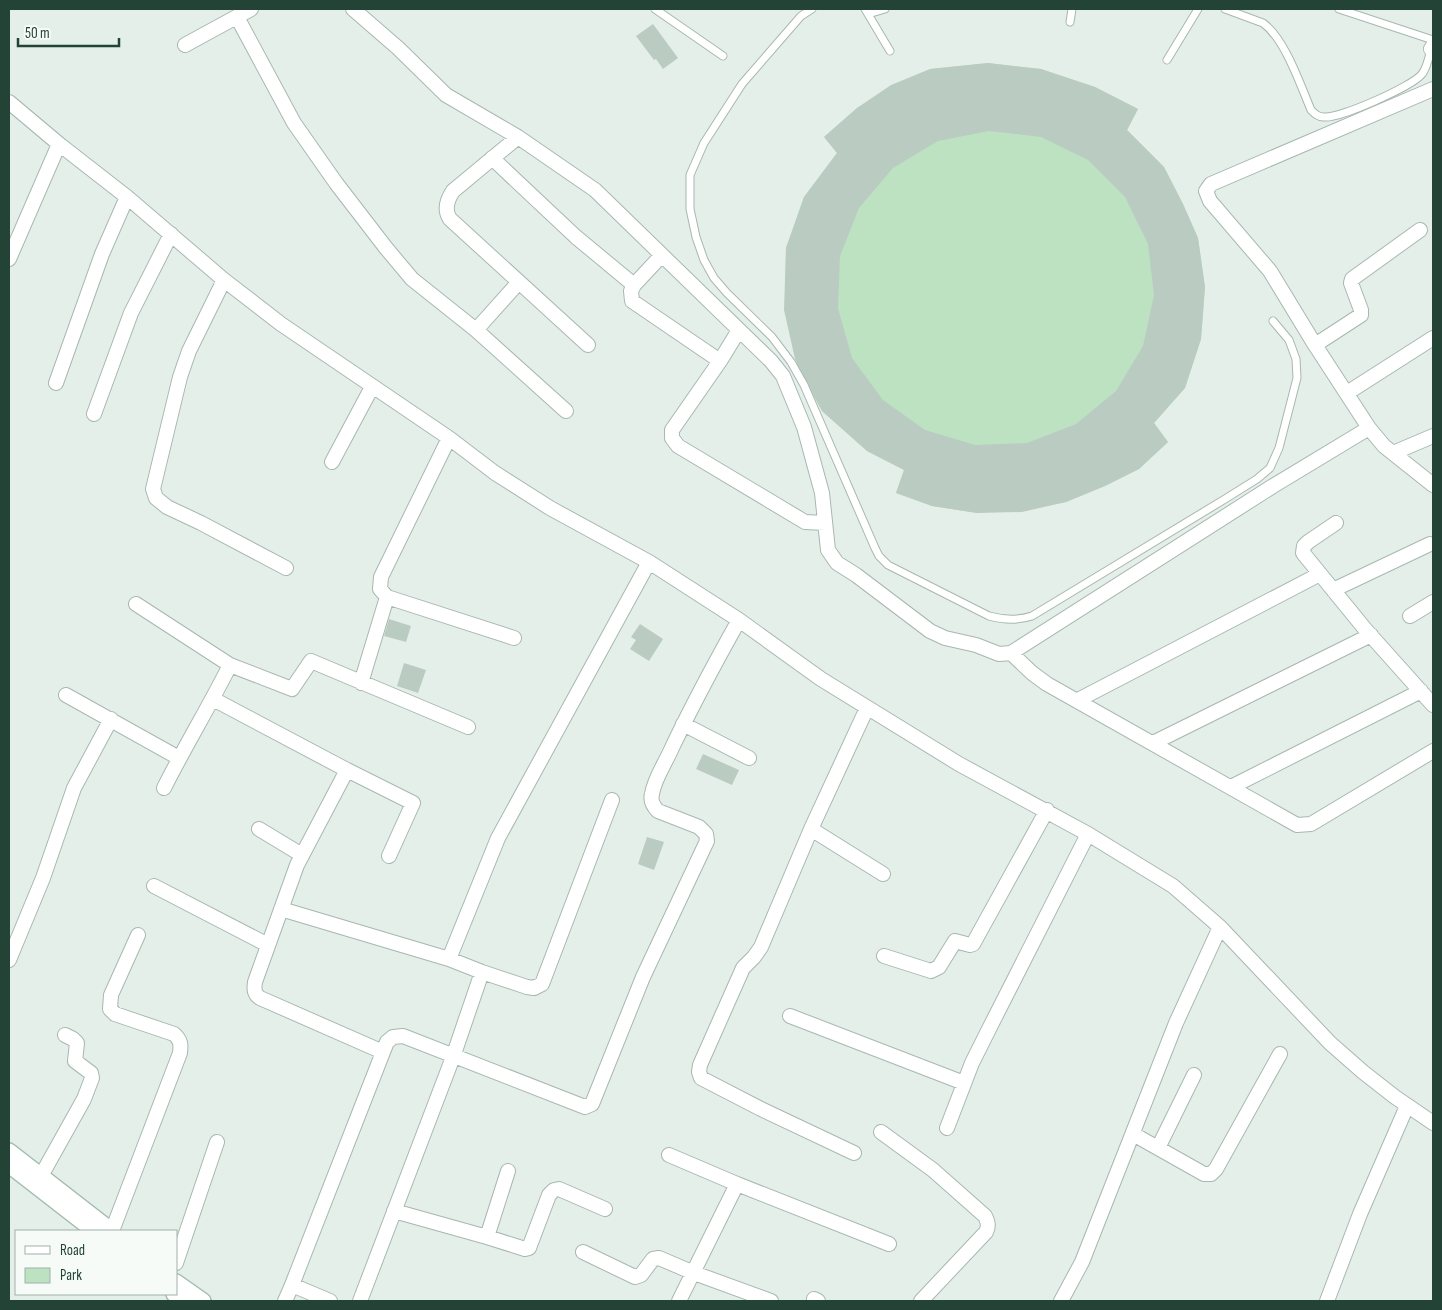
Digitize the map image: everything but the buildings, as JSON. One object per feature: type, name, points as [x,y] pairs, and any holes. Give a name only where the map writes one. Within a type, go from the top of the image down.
[{"type":"street","points":[[184,45],[251,9]]},
{"type":"street","points":[[353,9],[398,48],[446,95],[518,137],[595,190],[778,370],[797,406],[819,476],[828,550],[833,560],[930,630],[944,638],[976,645],[999,654],[1012,653],[1273,486],[1369,428]]},
{"type":"street","points":[[237,16],[294,123],[336,183],[386,248],[412,279],[476,330],[566,411]]},
{"type":"street","points":[[1433,89],[1211,184],[1206,191],[1210,201],[1270,271],[1369,428],[1393,453],[1433,485]]},
{"type":"street","points":[[9,102],[59,144],[127,196],[224,280],[281,324],[448,438],[495,473],[550,508],[649,562],[739,620],[821,679],[867,708],[959,764],[1047,810],[1173,886],[1220,927],[1330,1043],[1363,1072],[1407,1106],[1433,1123]]},
{"type":"street","points":[[518,137],[453,191],[447,204],[447,215],[450,220],[588,345]]},
{"type":"street","points":[[9,259],[59,144]]},
{"type":"street","points":[[492,158],[576,237],[634,285]]},
{"type":"street","points":[[56,383],[102,254],[127,196]]},
{"type":"street","points":[[1315,345],[1361,315],[1351,283],[1352,279],[1420,230]]},
{"type":"street","points":[[94,414],[131,313],[171,234]]},
{"type":"street","points":[[662,255],[634,285],[631,296],[635,304],[720,361]]},
{"type":"street","points":[[224,280],[189,351],[180,377],[153,488],[154,493],[160,502],[167,507],[286,568]]},
{"type":"street","points":[[476,330],[519,282]]},
{"type":"street","points":[[739,330],[672,430],[671,434],[674,442],[805,522],[825,523]]},
{"type":"street","points":[[1347,393],[1433,338]]},
{"type":"street","points":[[332,462],[372,387]]},
{"type":"street","points":[[1393,453],[1433,436]]},
{"type":"street","points":[[448,438],[381,577],[380,588],[387,597],[514,638]]},
{"type":"street","points":[[1336,523],[1304,546],[1304,553],[1371,635],[1433,705]]},
{"type":"street","points":[[1333,590],[1430,544]]},
{"type":"street","points":[[449,959],[498,838],[649,562]]},
{"type":"street","points":[[1078,700],[1320,574]]},
{"type":"street","points":[[361,682],[387,597]]},
{"type":"street","points":[[1410,616],[1433,602]]},
{"type":"street","points":[[136,604],[230,665],[292,689],[311,661],[468,727]]},
{"type":"street","points":[[285,1301],[390,1038],[399,1035],[585,1107],[592,1104],[643,977],[707,841],[706,834],[699,827],[658,811],[651,801],[654,785],[683,724],[739,620]]},
{"type":"street","points":[[1153,743],[1371,635]]},
{"type":"street","points":[[1012,653],[1047,684],[1297,825],[1311,824],[1433,750]]},
{"type":"street","points":[[164,788],[213,700],[230,665]]},
{"type":"street","points":[[1231,787],[1421,691]]},
{"type":"street","points":[[66,695],[179,758]]},
{"type":"street","points":[[213,700],[413,803],[389,856]]},
{"type":"street","points":[[854,1153],[701,1078],[699,1072],[700,1065],[741,972],[761,947],[811,829],[867,708]]},
{"type":"street","points":[[9,960],[43,878],[74,788],[111,719]]},
{"type":"street","points":[[683,724],[749,758]]},
{"type":"street","points":[[347,770],[302,855],[292,878],[254,988],[257,996],[383,1052]]},
{"type":"street","points":[[281,909],[449,959],[482,972],[534,988],[542,984],[612,800]]},
{"type":"street","points":[[884,956],[931,971],[939,967],[955,941],[973,944],[1047,810]]},
{"type":"street","points":[[259,829],[302,855]]},
{"type":"street","points":[[811,829],[883,874]]},
{"type":"street","points":[[946,1128],[990,1027],[1088,834]]},
{"type":"street","points":[[154,886],[268,945]]},
{"type":"street","points":[[1061,1301],[1082,1262],[1176,1023],[1220,927]]},
{"type":"street","points":[[112,1230],[180,1053],[181,1046],[180,1040],[174,1034],[115,1014],[110,1008],[111,995],[138,935]]},
{"type":"street","points":[[360,1301],[453,1057],[482,972]]},
{"type":"street","points":[[790,1016],[964,1083]]},
{"type":"street","points":[[41,1176],[84,1099],[92,1078],[91,1072],[75,1061],[77,1043],[65,1035]]},
{"type":"street","points":[[1132,1134],[1204,1174],[1211,1174],[1216,1169],[1280,1054]]},
{"type":"street","points":[[1158,1148],[1194,1075]]},
{"type":"street","points":[[1327,1301],[1360,1214],[1407,1106]]},
{"type":"street","points":[[882,1132],[933,1170],[985,1216],[988,1221],[989,1227],[986,1232],[922,1301]]},
{"type":"street","points":[[178,1256],[217,1142]]},
{"type":"street","points":[[9,1151],[111,1230]]},
{"type":"street","points":[[669,1155],[890,1244]]},
{"type":"street","points":[[9,1165],[93,1230]]},
{"type":"street","points":[[487,1237],[508,1171]]},
{"type":"street","points":[[679,1301],[737,1184]]},
{"type":"street","points":[[394,1212],[487,1237],[522,1249],[528,1249],[549,1195],[556,1189],[605,1209]]},
{"type":"street","points":[[583,1252],[635,1277],[642,1276],[653,1259],[656,1258],[771,1301]]},
{"type":"street","points":[[178,1283],[203,1301]]},
{"type":"street","points":[[292,1285],[330,1301]]},
{"type":"lane","points":[[655,9],[723,56]]},
{"type":"lane","points":[[812,9],[801,16],[742,84],[704,143],[690,176],[690,209],[696,237],[704,260],[714,278],[726,293],[772,337],[791,362],[804,385],[875,548],[879,556],[888,565],[989,616],[1003,620],[1022,620],[1032,616],[1226,500],[1270,468],[1279,448],[1297,378],[1296,359],[1289,340],[1273,321]]},
{"type":"lane","points":[[884,9],[866,12],[890,51]]},
{"type":"lane","points":[[1070,22],[1072,9]]},
{"type":"lane","points":[[1167,60],[1198,9]]},
{"type":"lane","points":[[1225,9],[1268,26],[1282,44],[1311,110],[1317,115],[1326,118],[1357,108],[1414,81],[1423,74],[1433,46],[1338,9]]},
{"type":"green space","points":[[988,63],[1041,69],[1095,87],[1138,109],[1127,130],[1164,167],[1183,204],[1198,238],[1205,287],[1201,339],[1185,388],[1154,423],[1168,442],[1139,469],[1066,502],[977,513],[932,506],[896,493],[904,470],[867,451],[822,411],[798,369],[785,310],[786,248],[804,197],[837,153],[824,137],[857,108],[930,69]]}]
